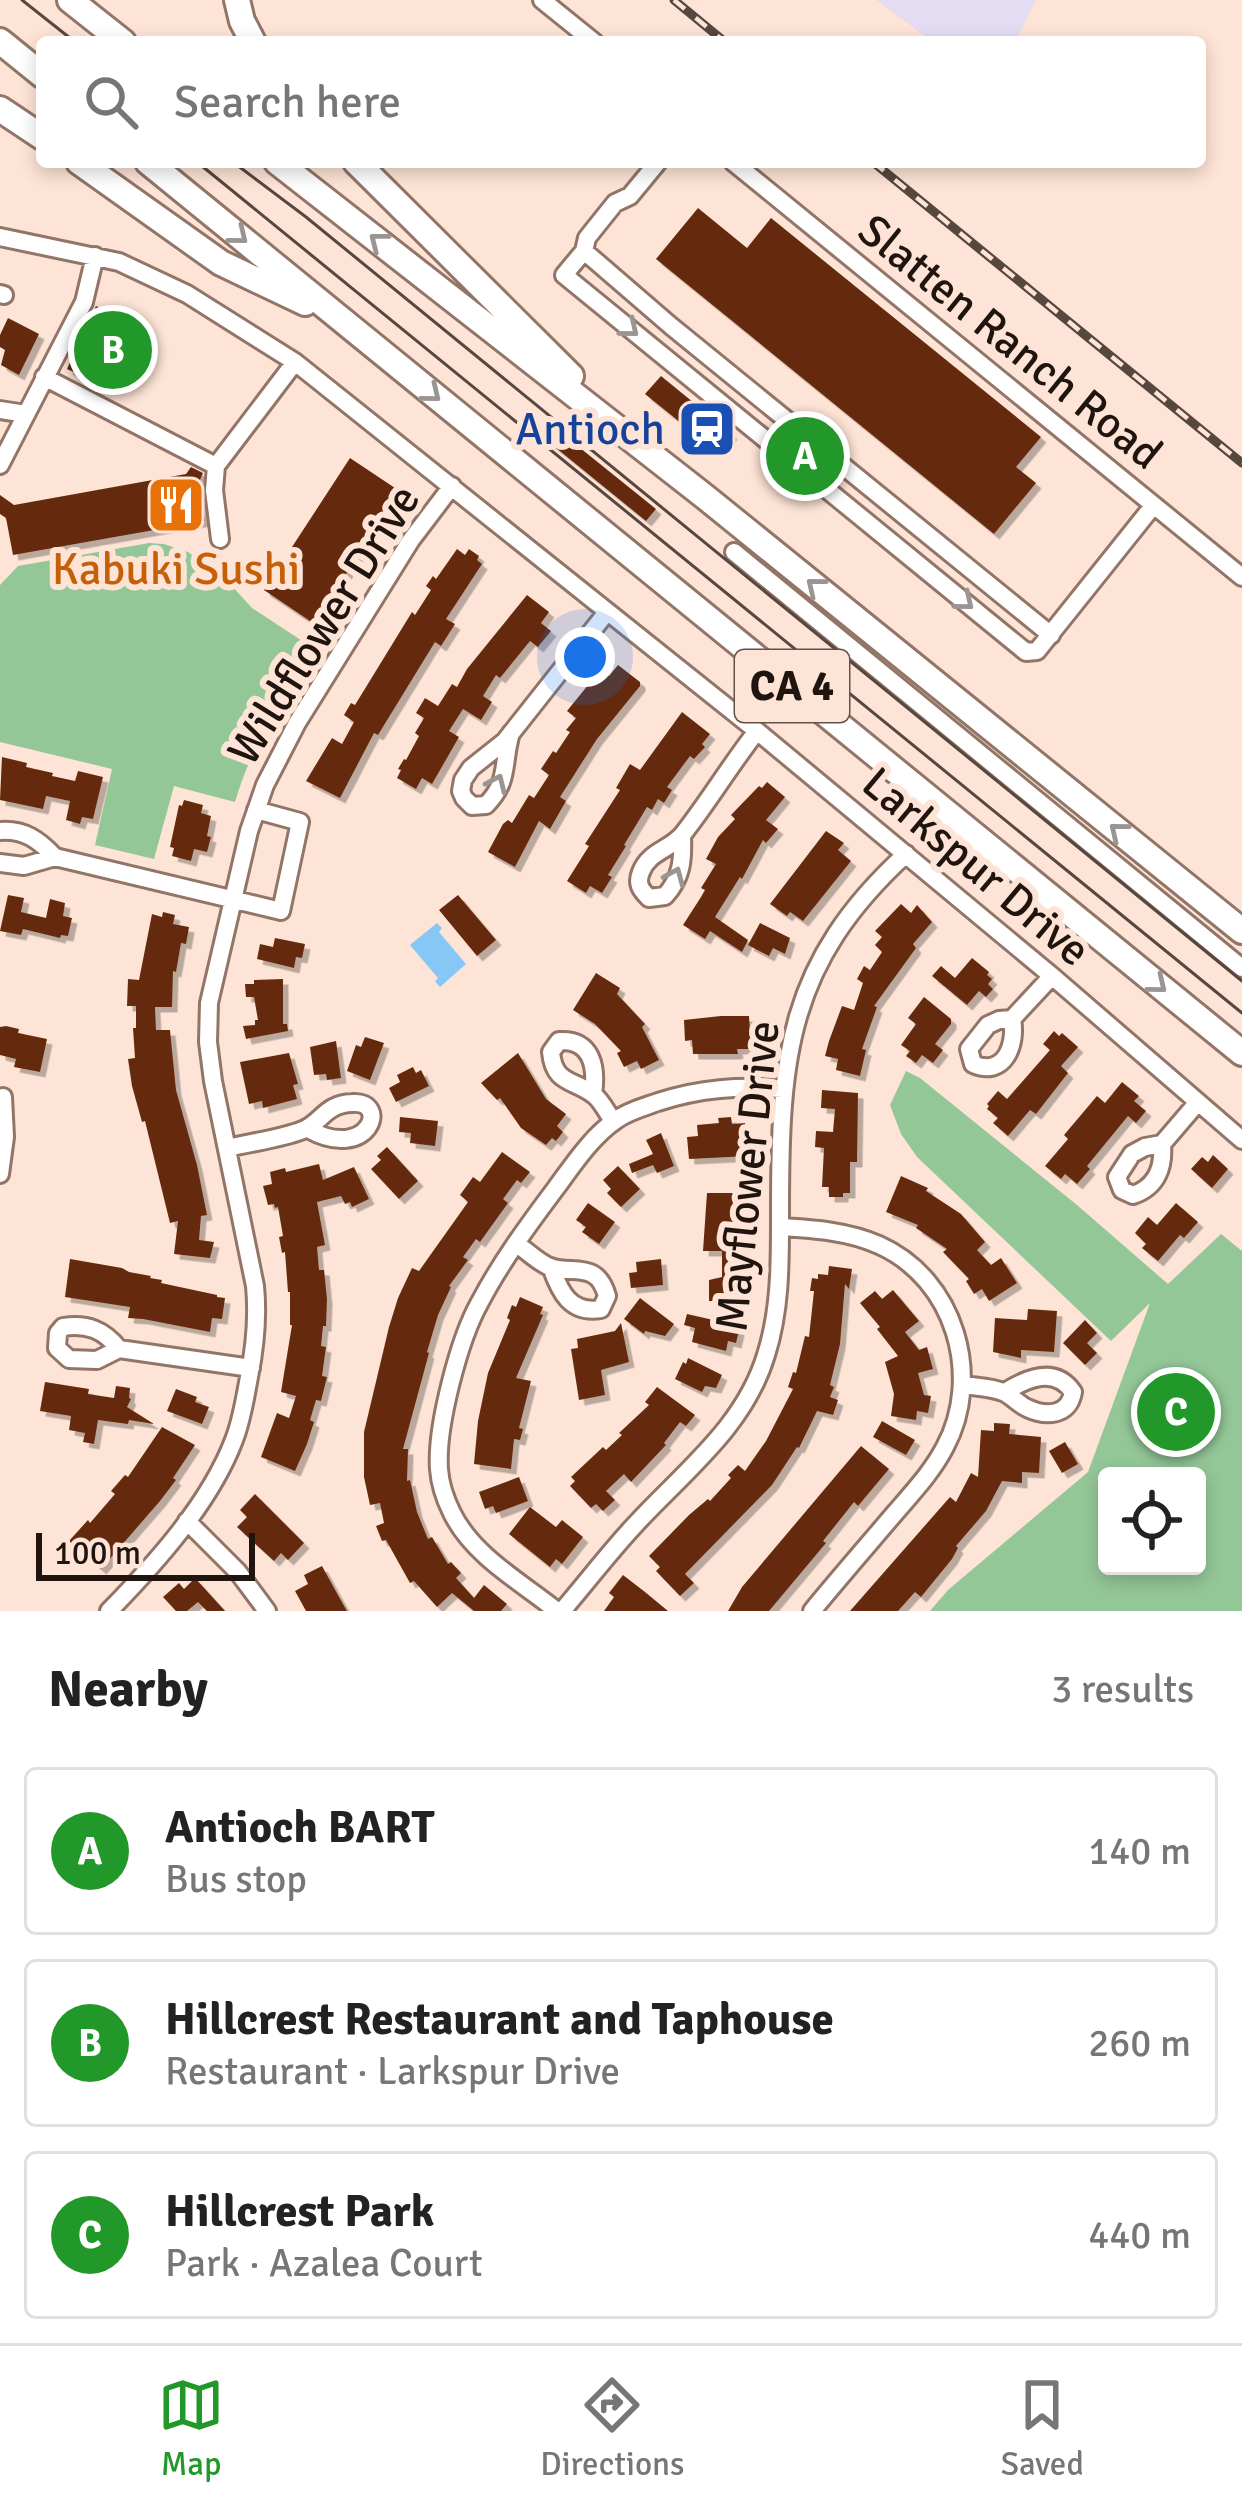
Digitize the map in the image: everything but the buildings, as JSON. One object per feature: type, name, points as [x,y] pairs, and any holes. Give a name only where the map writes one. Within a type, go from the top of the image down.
[{"type":"highway","points":[[70,0],[115,36]]},
{"type":"highway","points":[[237,0],[250,36]]},
{"type":"highway","points":[[0,40],[36,70]]},
{"type":"highway","points":[[0,109],[36,133]]},
{"type":"highway","points":[[87,168],[221,263],[341,320]]},
{"type":"highway","name":"CA 4","points":[[155,168],[1242,1052]]},
{"type":"highway","name":"CA 4","points":[[285,168],[636,442],[1242,931]]},
{"type":"highway","points":[[362,168],[636,442]]},
{"type":"street","points":[[542,0],[587,36]]},
{"type":"street","points":[[653,168],[630,196],[615,203],[564,275],[1026,652],[1037,651],[1051,635],[1153,506]]},
{"type":"street","name":"Slatten Ranch Road","points":[[740,168],[1242,577]]},
{"type":"street","name":"Larkspur Drive","points":[[0,237],[119,262],[187,294],[295,362],[757,731],[1242,1140]]},
{"type":"street","points":[[584,250],[1051,635]]},
{"type":"street","points":[[0,465],[72,308],[84,302],[95,256]]},
{"type":"street","points":[[220,539],[215,466],[295,362]]},
{"type":"street","points":[[44,377],[215,466]]},
{"type":"street","points":[[0,410],[26,414]]},
{"type":"street","name":"Wildflower Drive","points":[[109,1611],[187,1521],[215,1480],[236,1437],[250,1368],[256,1300],[208,1036],[209,1003],[256,809],[334,662],[411,540],[452,486]]},
{"type":"street","points":[[741,563],[1242,968]]},
{"type":"street","points":[[511,733],[607,612]]},
{"type":"street","points":[[682,836],[757,731]]},
{"type":"street","points":[[0,831],[31,836],[55,857],[281,911],[300,822],[256,809]]},
{"type":"street","name":"Mayflower Drive","points":[[560,1611],[631,1529],[717,1442],[766,1358],[780,1272],[783,1089],[793,1031],[818,964],[857,904],[906,854]]},
{"type":"street","points":[[0,863],[24,866],[55,857]]},
{"type":"street","points":[[1012,1019],[1052,976]]},
{"type":"street","points":[[560,1611],[470,1541],[450,1510],[439,1471],[442,1427],[466,1331],[481,1299],[570,1168],[614,1121],[696,1090],[725,1086],[783,1089]]},
{"type":"street","points":[[593,1094],[614,1121]]},
{"type":"street","points":[[0,1174],[5,1137],[2,1097]]},
{"type":"street","points":[[1162,1144],[1198,1102]]},
{"type":"street","points":[[228,1148],[308,1129]]},
{"type":"street","points":[[780,1227],[850,1235],[884,1247],[910,1265],[947,1314],[960,1352],[964,1385],[956,1425],[932,1468],[812,1611]]},
{"type":"street","points":[[517,1244],[551,1267]]},
{"type":"street","points":[[118,1349],[250,1368]]},
{"type":"street","points":[[964,1385],[1005,1392]]},
{"type":"street","points":[[187,1521],[238,1572],[267,1611]]},
{"type":"shaded area","points":[[876,0],[1036,0],[1018,36],[925,36]]},
{"type":"green space","points":[[149,543],[188,552],[252,608],[316,650],[259,741],[235,802],[174,786],[154,859],[95,845],[112,769],[0,742],[0,585],[18,566]]},
{"type":"green space","points":[[906,1071],[1077,1205],[1168,1284],[1221,1234],[1242,1251],[1242,1611],[930,1611],[948,1590],[1088,1472],[1150,1303],[1111,1341],[917,1157],[901,1134],[890,1105]]},
{"type":"water","points":[[437,923],[466,964],[440,987],[438,978],[410,945]]},
{"type":"tram line","points":[[22,0],[67,36]]},
{"type":"tram line","points":[[204,168],[1242,1013]]},
{"type":"tram line","points":[[241,168],[1242,981]]},
{"type":"railway","points":[[674,0],[718,36]]},
{"type":"railway","points":[[880,168],[1242,463]]},
{"type":"place","name":"Hillcrest Restaurant and Taphouse","points":[[113,350]]},
{"type":"place","name":"Antioch","points":[[707,429]]},
{"type":"place","name":"Antioch BART","points":[[805,456]]},
{"type":"place","name":"Kabuki Sushi","points":[[176,505]]},
{"type":"place","name":"Hillcrest Park","points":[[1176,1412]]}]
